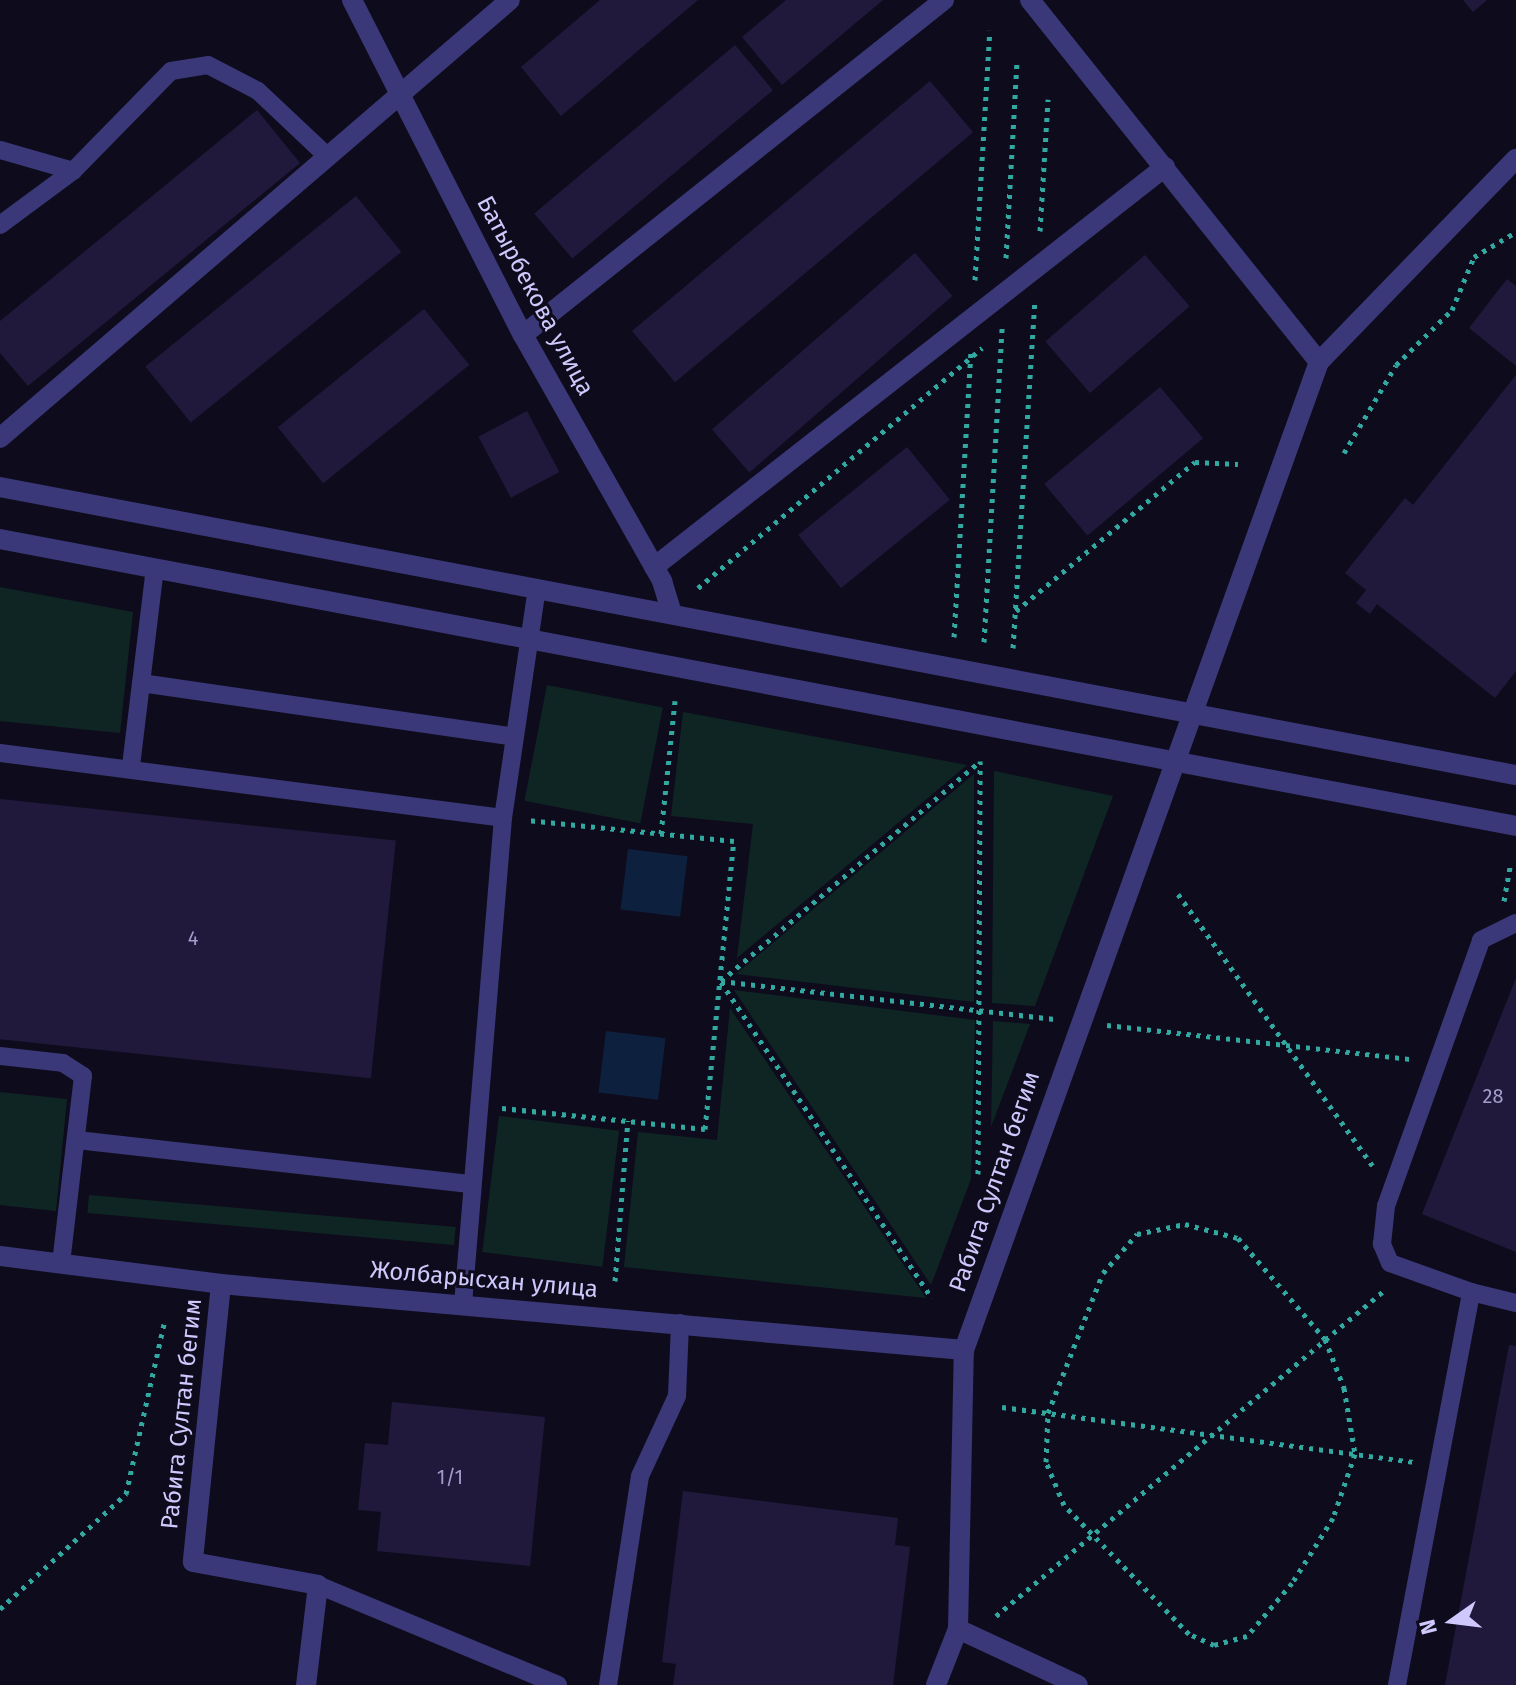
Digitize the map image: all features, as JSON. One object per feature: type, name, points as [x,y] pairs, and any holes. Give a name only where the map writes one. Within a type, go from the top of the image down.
[{"type":"street","name":"Батырбекова улица","points":[[352,0],[523,335],[654,567],[672,614]]},
{"type":"street","points":[[0,438],[510,0]]},
{"type":"street","points":[[523,335],[944,0]]},
{"type":"street","points":[[1030,0],[1319,362],[1516,159]]},
{"type":"street","points":[[654,567],[1165,167]]},
{"type":"street","name":"Рабига Султан бегим","points":[[936,1685],[958,1629],[964,1350],[1171,761],[1319,362]]},
{"type":"street","points":[[0,487],[1516,775]]},
{"type":"street","points":[[0,539],[1516,826]]},
{"type":"street","name":"Жолбарысхан улица","points":[[0,1256],[221,1284],[964,1350]]},
{"type":"street","name":"Рабига Султан бегим","points":[[221,1284],[193,1562],[318,1585]]},
{"type":"street","points":[[306,1685],[318,1585]]},
{"type":"street","points":[[958,1629],[1078,1685]]},
{"type":"lane","points":[[0,225],[73,171],[171,71],[208,65],[258,91],[328,157]]},
{"type":"lane","points":[[0,150],[73,171]]},
{"type":"lane","points":[[131,766],[155,569]]},
{"type":"lane","points":[[463,1304],[468,1184],[511,736],[537,588]]},
{"type":"lane","points":[[141,683],[511,736]]},
{"type":"lane","points":[[0,753],[131,766],[503,818]]},
{"type":"lane","points":[[1508,925],[1481,940],[1390,1192],[1382,1244],[1405,1273],[1516,1303]]},
{"type":"lane","points":[[0,1056],[76,1068],[85,1090],[61,1264]]},
{"type":"lane","points":[[77,1140],[468,1184]]},
{"type":"lane","points":[[1397,1685],[1471,1292]]},
{"type":"lane","points":[[608,1685],[640,1476],[677,1396],[680,1323]]},
{"type":"lane","points":[[318,1585],[558,1685]]},
{"type":"path","points":[[984,642],[1017,62]]},
{"type":"path","points":[[1013,648],[1048,99]]},
{"type":"path","points":[[1344,453],[1396,365],[1452,310],[1474,257],[1516,232]]},
{"type":"path","points":[[1024,313],[1047,294]]},
{"type":"path","points":[[698,588],[1013,323]]},
{"type":"path","points":[[1015,612],[1195,462],[1238,464]]},
{"type":"path","points":[[661,834],[675,701]]},
{"type":"path","points":[[721,981],[980,761],[978,1174]]},
{"type":"path","points":[[475,1105],[705,1129],[721,981],[734,841],[503,818]]},
{"type":"path","points":[[1508,925],[1511,863]]},
{"type":"path","points":[[1178,894],[1390,1192]]},
{"type":"path","points":[[721,981],[932,1298]]},
{"type":"path","points":[[615,1281],[628,1121]]},
{"type":"path","points":[[1185,1224],[1238,1238],[1325,1339],[1344,1388],[1355,1454],[1333,1518],[1247,1636],[1214,1645],[1189,1634],[1064,1505],[1046,1462],[1048,1413],[1103,1273],[1137,1234],[1185,1224]]},
{"type":"path","points":[[996,1616],[1405,1273]]},
{"type":"path","points":[[0,1609],[126,1494],[165,1320]]},
{"type":"path","points":[[1002,1407],[1438,1466]]},
{"type":"green space","points":[[0,587],[133,612],[120,733],[0,721]]},
{"type":"green space","points":[[547,685],[663,708],[640,823],[524,801]]},
{"type":"green space","points":[[683,712],[967,765],[737,958],[753,824],[671,816]]},
{"type":"green space","points":[[994,771],[1113,796],[1035,1006],[992,1003]]},
{"type":"green space","points":[[974,774],[974,1002],[736,974]]},
{"type":"green space","points":[[734,990],[975,1020],[971,1179],[931,1285]]},
{"type":"green space","points":[[730,1008],[926,1298],[624,1267],[638,1132],[717,1140]]},
{"type":"green space","points":[[993,1021],[1030,1024],[991,1127]]},
{"type":"green space","points":[[0,1092],[67,1099],[56,1211],[0,1205]]},
{"type":"green space","points":[[499,1116],[619,1131],[602,1267],[482,1252]]},
{"type":"green space","points":[[89,1195],[456,1227],[454,1245],[87,1213]]},
{"type":"water","points":[[628,849],[688,856],[680,917],[621,910]]},
{"type":"water","points":[[606,1031],[666,1038],[658,1100],[598,1093]]},
{"type":"building","points":[[600,0],[698,0],[561,116],[521,67]]},
{"type":"building","points":[[786,0],[883,0],[782,85],[742,37]]},
{"type":"building","points":[[1463,0],[1487,0],[1473,12]]},
{"type":"building","points":[[735,45],[773,90],[572,259],[534,213]]},
{"type":"building","points":[[930,81],[973,132],[675,382],[632,331]]},
{"type":"building","points":[[257,110],[300,163],[28,386],[0,353],[0,321]]},
{"type":"building","points":[[356,196],[401,252],[191,423],[145,367]]},
{"type":"building","points":[[915,253],[952,296],[749,472],[712,429]]},
{"type":"building","points":[[1145,255],[1190,306],[1090,393],[1045,342]]},
{"type":"building","points":[[1507,279],[1516,286],[1516,366],[1469,328]]},
{"type":"building","points":[[424,309],[469,365],[323,483],[278,427]]},
{"type":"building","points":[[1516,375],[1516,671],[1495,698],[1377,604],[1370,614],[1356,603],[1366,590],[1345,573],[1405,498],[1413,505]]},
{"type":"building","points":[[1160,387],[1203,438],[1087,535],[1044,484]]},
{"type":"building","points":[[527,411],[559,472],[511,498],[478,437]]},
{"type":"building","points":[[907,447],[950,500],[841,588],[798,535]]},
{"type":"building","points":[[0,799],[396,841],[371,1078],[0,1039]]},
{"type":"building","points":[[1516,978],[1516,1252],[1422,1214]]},
{"type":"building","points":[[1509,1345],[1516,1346],[1516,1685],[1445,1685]]},
{"type":"building","points":[[392,1402],[545,1417],[530,1566],[377,1551],[381,1512],[358,1510],[365,1443],[388,1445]]},
{"type":"building","points":[[683,1491],[898,1518],[895,1545],[910,1547],[893,1685],[673,1685],[676,1664],[662,1662]]}]
